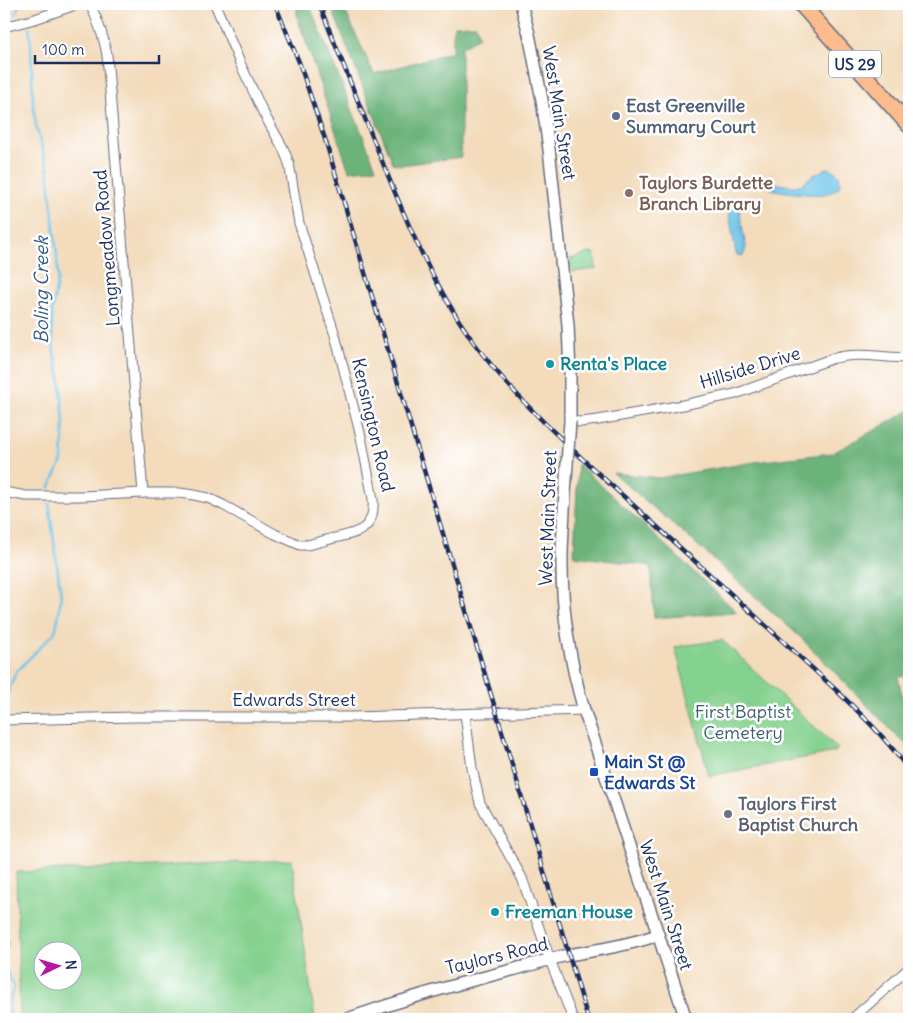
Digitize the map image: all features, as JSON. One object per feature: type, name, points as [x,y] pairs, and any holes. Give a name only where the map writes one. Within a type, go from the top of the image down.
[{"type":"main road","name":"US 29","points":[[801,4],[909,125]]},
{"type":"street","points":[[4,27],[35,19],[78,4]]},
{"type":"street","name":"Longmeadow Road","points":[[90,4],[105,40],[107,55],[143,493]]},
{"type":"street","name":"Kensington Road","points":[[4,492],[18,496],[82,496],[143,493],[194,495],[208,498],[230,508],[275,534],[305,546],[360,531],[369,523],[373,513],[373,499],[361,437],[335,335],[303,236],[288,163],[240,63],[215,4]]},
{"type":"street","name":"West Main Street","points":[[521,4],[542,100],[568,325],[570,421],[562,551],[566,628],[571,658],[584,710],[602,769],[686,1019]]},
{"type":"street","name":"Hillside Drive","points":[[570,421],[598,420],[735,394],[840,356],[862,354],[909,358]]},
{"type":"street","name":"Edwards Street","points":[[4,720],[135,717],[354,717],[496,712],[569,712],[584,710]]},
{"type":"street","points":[[465,714],[472,768],[480,803],[522,878],[550,960],[573,1019]]},
{"type":"street","name":"Taylors Road","points":[[347,1019],[430,991],[568,955],[601,950],[658,935]]},
{"type":"street","points":[[852,1019],[862,1016],[909,968]]},
{"type":"green space","points":[[297,4],[309,4],[376,168],[349,171],[297,16]]},
{"type":"green space","points":[[330,4],[342,4],[374,74],[452,52],[454,25],[476,25],[479,37],[461,48],[461,157],[401,165],[393,163]]},
{"type":"green space","points":[[590,253],[595,254],[596,269],[572,272],[570,259]]},
{"type":"green space","points":[[909,411],[909,675],[898,677],[909,728],[909,748],[800,637],[694,542],[613,473],[659,478],[755,462],[833,453]]},
{"type":"green space","points":[[578,464],[737,612],[654,618],[651,566],[574,556]]},
{"type":"green space","name":"First Baptist Cemetery","points":[[722,640],[838,749],[835,752],[709,776],[675,647]]},
{"type":"green space","points":[[292,860],[315,1019],[20,1019],[16,872]]},
{"type":"water","points":[[827,168],[836,172],[840,180],[839,187],[826,194],[782,191],[771,189],[766,184],[769,182],[796,186]]},
{"type":"water","points":[[731,198],[735,199],[738,204],[746,247],[744,254],[741,256],[736,254],[728,207],[728,201]]},
{"type":"waterway","name":"Boling Creek","points":[[16,14],[19,5],[17,4]]},
{"type":"waterway","name":"Boling Creek","points":[[29,28],[33,104],[36,126],[48,170],[58,278],[52,311],[52,333],[54,353],[60,377],[64,422],[62,461],[49,489]]},
{"type":"waterway","name":"Boling Creek","points":[[4,701],[16,672],[55,632],[58,619],[61,596],[49,503]]},
{"type":"waterway","name":"Boling Creek","points":[[4,934],[8,944],[4,952]]},
{"type":"waterway","name":"Boling Creek","points":[[4,967],[14,986],[10,1000],[9,1019]]},
{"type":"railway","points":[[275,4],[299,62],[325,139],[588,1019]]},
{"type":"railway","points":[[319,4],[419,248],[457,318],[489,363],[528,406],[569,446],[847,700],[884,739],[909,771]]},
{"type":"place","name":"East Greenville Summary Court","points":[[616,116]]},
{"type":"place","name":"Taylors Burdette Branch Library","points":[[629,193]]},
{"type":"place","name":"Renta's Place","points":[[550,364]]},
{"type":"place","name":"Main St @ Edwards St","points":[[594,772]]},
{"type":"place","name":"Taylors First Baptist Church","points":[[728,814]]},
{"type":"place","name":"Freeman House","points":[[495,912]]}]
